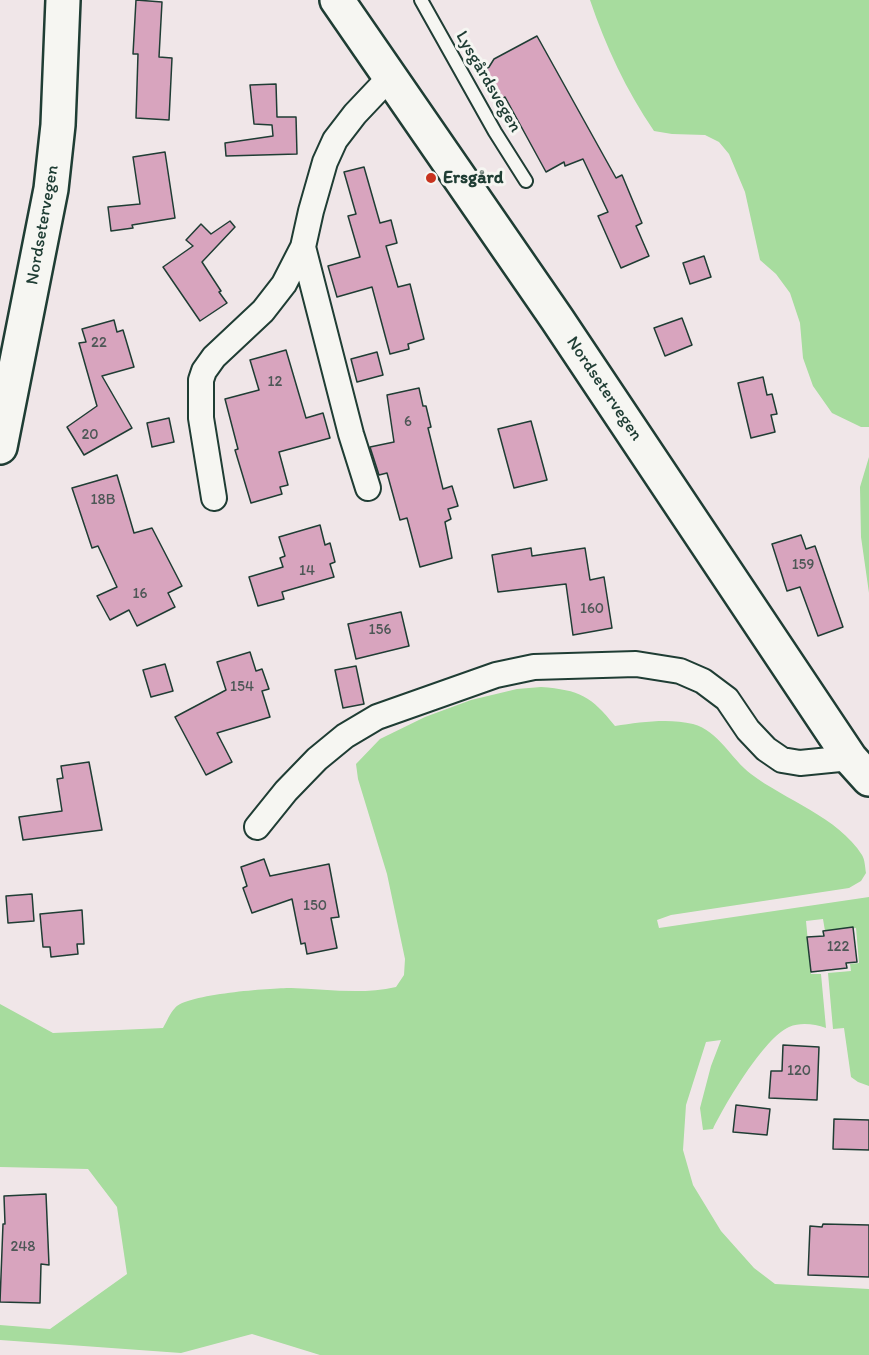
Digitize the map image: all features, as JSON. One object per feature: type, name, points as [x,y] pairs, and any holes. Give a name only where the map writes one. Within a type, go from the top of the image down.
[{"type":"main road","name":"Nordsetervegen","points":[[0,447],[51,189],[58,125],[63,0]]},
{"type":"main road","name":"Nordsetervegen","points":[[337,0],[557,319],[860,769]]},
{"type":"street","points":[[214,498],[201,418],[201,380],[204,371],[214,357],[263,311],[284,284],[303,247],[322,172],[335,140],[355,114],[390,77]]},
{"type":"street","points":[[303,247],[351,434],[368,488]]},
{"type":"street","points":[[257,826],[286,790],[317,759],[345,736],[376,717],[496,675],[534,667],[636,664],[680,671],[703,681],[727,699],[760,743],[782,760],[860,769]]},
{"type":"lane","name":"Lysgårdsvegen","points":[[421,0],[495,132],[526,181]]},
{"type":"green space","points":[[590,0],[869,0],[869,427],[861,427],[832,413],[813,386],[803,358],[800,323],[790,293],[776,274],[760,260],[745,192],[729,154],[719,142],[705,135],[654,131],[634,100],[618,68]]},
{"type":"green space","points":[[869,457],[869,593],[861,537],[860,487]]},
{"type":"green space","points":[[541,687],[566,690],[584,696],[599,708],[615,726],[664,721],[684,722],[702,728],[718,739],[751,774],[839,830],[863,857],[866,873],[861,881],[849,888],[671,915],[657,920],[659,928],[869,897],[869,1086],[851,1077],[844,1028],[833,1029],[828,973],[851,971],[850,964],[859,963],[856,928],[825,931],[823,919],[806,921],[811,974],[821,974],[826,1028],[798,1024],[779,1034],[768,1044],[746,1073],[713,1129],[703,1130],[700,1108],[711,1066],[721,1040],[706,1042],[686,1105],[683,1150],[693,1185],[721,1231],[754,1268],[775,1284],[869,1289],[869,1355],[320,1355],[252,1334],[181,1353],[0,1340],[0,1325],[50,1329],[127,1274],[117,1207],[88,1169],[0,1167],[0,1004],[53,1033],[163,1028],[173,1010],[182,1003],[230,993],[291,988],[370,991],[396,987],[404,975],[405,959],[387,874],[358,779],[356,764],[380,739],[425,717],[471,700],[517,689]]},
{"type":"building","points":[[136,0],[162,2],[159,57],[172,58],[169,120],[136,118],[138,54],[133,54]]},
{"type":"building","points":[[537,36],[616,178],[622,175],[642,223],[636,226],[649,256],[621,268],[598,216],[608,212],[583,159],[565,166],[564,162],[546,172],[505,97],[495,103],[479,73],[489,67],[494,59]]},
{"type":"building","points":[[276,84],[277,117],[296,117],[297,154],[226,156],[225,143],[273,136],[272,125],[254,124],[250,85]]},
{"type":"building","points":[[165,152],[175,218],[111,231],[108,207],[140,204],[133,157]]},
{"type":"building","points":[[364,167],[380,223],[391,220],[397,243],[386,246],[398,287],[410,284],[424,339],[408,344],[409,349],[390,354],[372,287],[337,297],[328,266],[360,257],[348,216],[356,214],[344,172]]},
{"type":"building","points":[[230,221],[235,227],[202,262],[227,303],[200,321],[163,267],[193,246],[186,240],[201,224],[211,234]]},
{"type":"building","points":[[704,256],[711,277],[690,284],[683,263]]},
{"type":"building","points":[[682,318],[692,345],[665,356],[654,328]]},
{"type":"building","points":[[114,320],[117,332],[123,330],[134,367],[102,376],[132,428],[84,455],[67,427],[97,406],[79,343],[86,342],[82,329]]},
{"type":"building","points":[[286,350],[306,418],[323,413],[330,438],[279,452],[288,485],[280,487],[282,494],[251,503],[235,450],[238,449],[225,399],[259,390],[250,360]]},
{"type":"building","points":[[377,352],[383,375],[357,382],[351,359]]},
{"type":"building","points":[[763,377],[767,395],[772,394],[777,414],[771,415],[775,432],[751,438],[738,383]]},
{"type":"building","points":[[419,388],[431,427],[428,428],[443,489],[452,486],[458,506],[448,509],[451,519],[445,522],[452,558],[420,567],[407,518],[400,520],[387,473],[379,475],[370,447],[394,442],[387,395]]},
{"type":"building","points":[[169,418],[174,442],[152,447],[147,423]]},
{"type":"building","points":[[531,421],[547,480],[514,488],[498,429]]},
{"type":"building","points":[[117,475],[134,533],[152,528],[182,586],[168,593],[175,607],[137,626],[129,610],[110,620],[97,596],[117,587],[98,546],[92,548],[72,488]]},
{"type":"building","points":[[320,525],[325,545],[330,543],[335,562],[330,564],[334,577],[282,592],[284,599],[258,606],[249,577],[283,567],[280,558],[285,556],[279,537]]},
{"type":"building","points":[[801,535],[806,549],[815,546],[843,627],[818,636],[800,587],[787,591],[772,544]]},
{"type":"building","points":[[531,548],[532,556],[585,548],[590,580],[604,577],[612,628],[573,635],[566,584],[498,592],[492,555]]},
{"type":"building","points":[[401,612],[409,646],[356,659],[348,624]]},
{"type":"building","points":[[250,652],[256,671],[262,669],[269,689],[262,691],[270,717],[217,733],[232,762],[206,775],[175,717],[226,690],[217,662]]},
{"type":"building","points":[[165,664],[173,691],[151,697],[143,670]]},
{"type":"building","points":[[356,666],[364,704],[343,708],[335,670]]},
{"type":"building","points":[[89,762],[102,830],[23,840],[19,817],[62,811],[57,779],[63,778],[61,766]]},
{"type":"building","points":[[264,859],[270,876],[329,864],[339,917],[331,918],[337,948],[307,954],[305,943],[301,944],[292,899],[252,913],[243,888],[247,886],[241,867]]},
{"type":"building","points":[[32,894],[34,921],[8,923],[6,896]]},
{"type":"building","points":[[82,910],[84,944],[77,944],[78,954],[51,957],[50,947],[43,947],[40,914]]},
{"type":"building","points":[[853,927],[857,962],[846,963],[847,968],[811,972],[807,937],[824,936],[823,931]]},
{"type":"building","points":[[783,1045],[819,1047],[817,1100],[769,1098],[771,1071],[782,1071]]},
{"type":"building","points":[[736,1105],[770,1109],[767,1135],[733,1132]]},
{"type":"building","points":[[834,1119],[869,1120],[869,1150],[833,1149]]},
{"type":"building","points":[[46,1194],[49,1265],[41,1264],[40,1303],[0,1302],[3,1224],[5,1224],[4,1196]]},
{"type":"building","points":[[823,1224],[869,1225],[869,1277],[808,1275],[810,1226],[822,1227]]},
{"type":"place","name":"Ersgård","points":[[431,178]]}]
